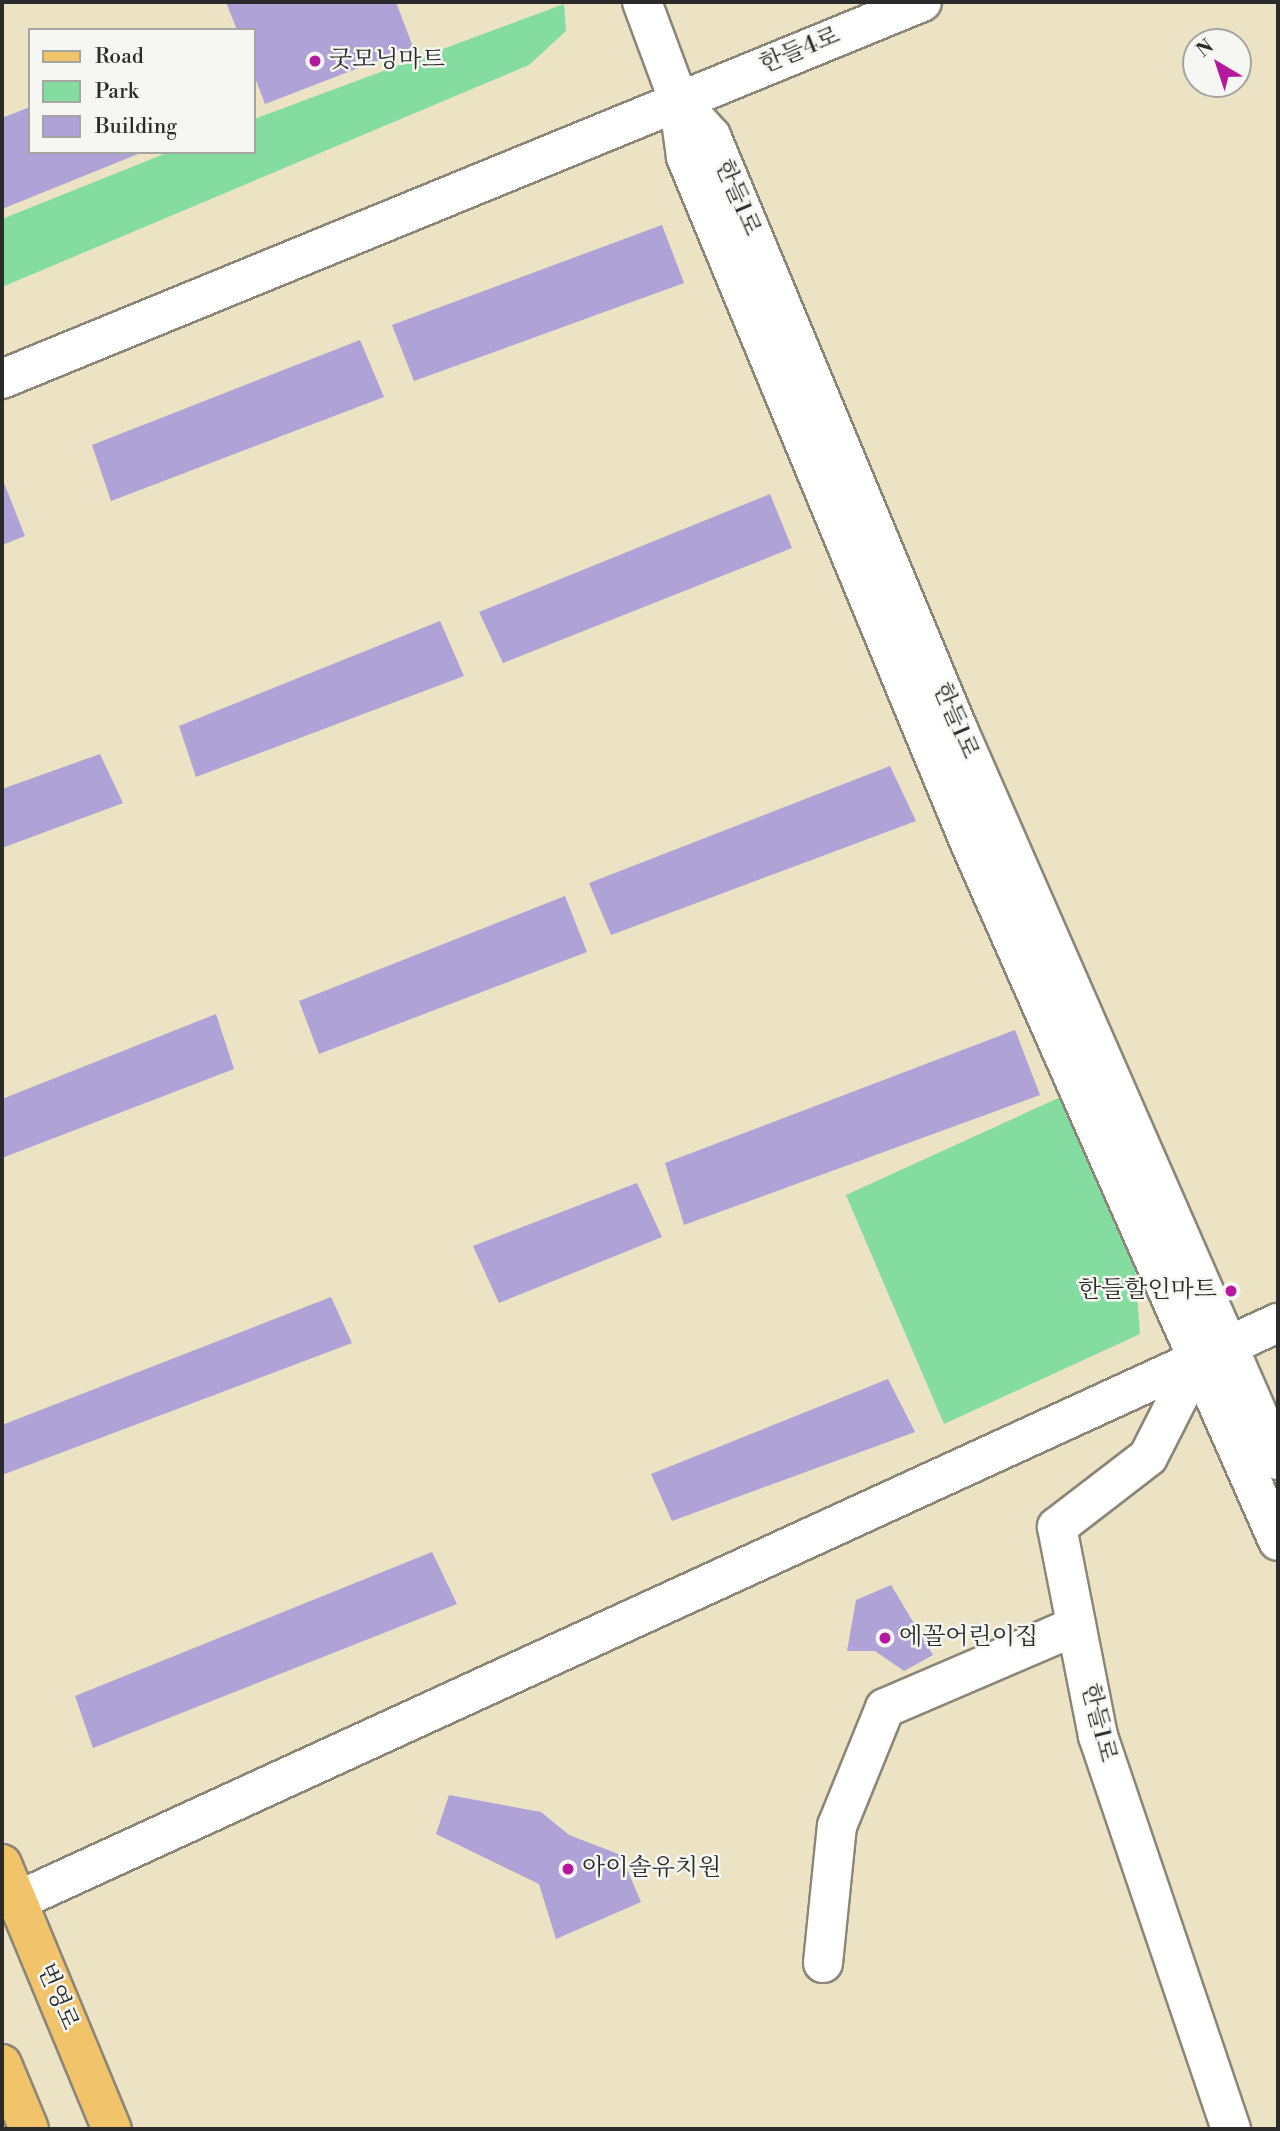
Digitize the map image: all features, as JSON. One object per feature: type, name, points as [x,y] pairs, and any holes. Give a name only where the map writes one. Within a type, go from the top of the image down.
[{"type":"main road","name":"번영로","points":[[2,1864],[112,2129]]},
{"type":"main road","points":[[2,2064],[29,2129]]},
{"type":"street","name":"한들1로","points":[[642,2],[678,99],[687,157],[953,803],[1213,1352],[1278,1460]]},
{"type":"street","name":"한들4로","points":[[2,379],[678,99],[922,2]]},
{"type":"street","points":[[17,1901],[1278,1323]]},
{"type":"street","name":"한들1로","points":[[1213,1352],[1278,1541]]},
{"type":"street","name":"한들1로","points":[[1213,1352],[1148,1457],[1057,1527],[1098,1736],[1231,2129]]},
{"type":"street","points":[[823,1963],[838,1826],[885,1708],[1076,1626]]},
{"type":"green space","points":[[564,4],[566,31],[529,65],[2,287],[2,219],[164,154],[256,154],[256,118]]},
{"type":"green space","points":[[1065,1095],[1133,1241],[1140,1334],[944,1424],[846,1195]]},
{"type":"building","name":"굿모닝마트","points":[[226,2],[396,2],[413,47],[265,104],[256,80],[256,28],[236,28]]},
{"type":"building","points":[[28,108],[28,154],[138,154],[2,209],[2,118]]},
{"type":"building","points":[[662,225],[684,283],[414,381],[392,325]]},
{"type":"building","points":[[360,340],[384,397],[111,501],[92,445]]},
{"type":"building","points":[[2,478],[25,536],[2,545]]},
{"type":"building","points":[[770,494],[792,548],[503,663],[479,612]]},
{"type":"building","points":[[440,621],[464,676],[196,777],[179,726]]},
{"type":"building","points":[[100,754],[123,803],[2,848],[2,789]]},
{"type":"building","points":[[890,766],[916,821],[611,935],[589,883]]},
{"type":"building","points":[[565,896],[587,952],[319,1054],[299,1001]]},
{"type":"building","points":[[216,1014],[234,1069],[2,1158],[2,1099]]},
{"type":"building","points":[[1015,1030],[1040,1095],[684,1225],[665,1163]]},
{"type":"building","points":[[637,1183],[662,1237],[499,1303],[473,1246]]},
{"type":"building","points":[[331,1297],[352,1343],[2,1475],[2,1425]]},
{"type":"building","points":[[888,1379],[915,1432],[672,1521],[651,1474]]},
{"type":"building","points":[[432,1552],[457,1604],[93,1748],[75,1696]]},
{"type":"building","name":"에꼴어린이집","points":[[891,1585],[933,1655],[904,1671],[875,1651],[847,1651],[856,1600]]},
{"type":"building","name":"아이솔유치원","points":[[449,1795],[541,1812],[569,1835],[621,1855],[641,1902],[556,1939],[539,1884],[436,1834]]},
{"type":"place","name":"굿모닝마트","points":[[315,61]]},
{"type":"place","name":"한들할인마트","points":[[1231,1291]]},
{"type":"place","name":"에꼴어린이집","points":[[885,1638]]},
{"type":"place","name":"아이솔유치원","points":[[568,1869]]}]
